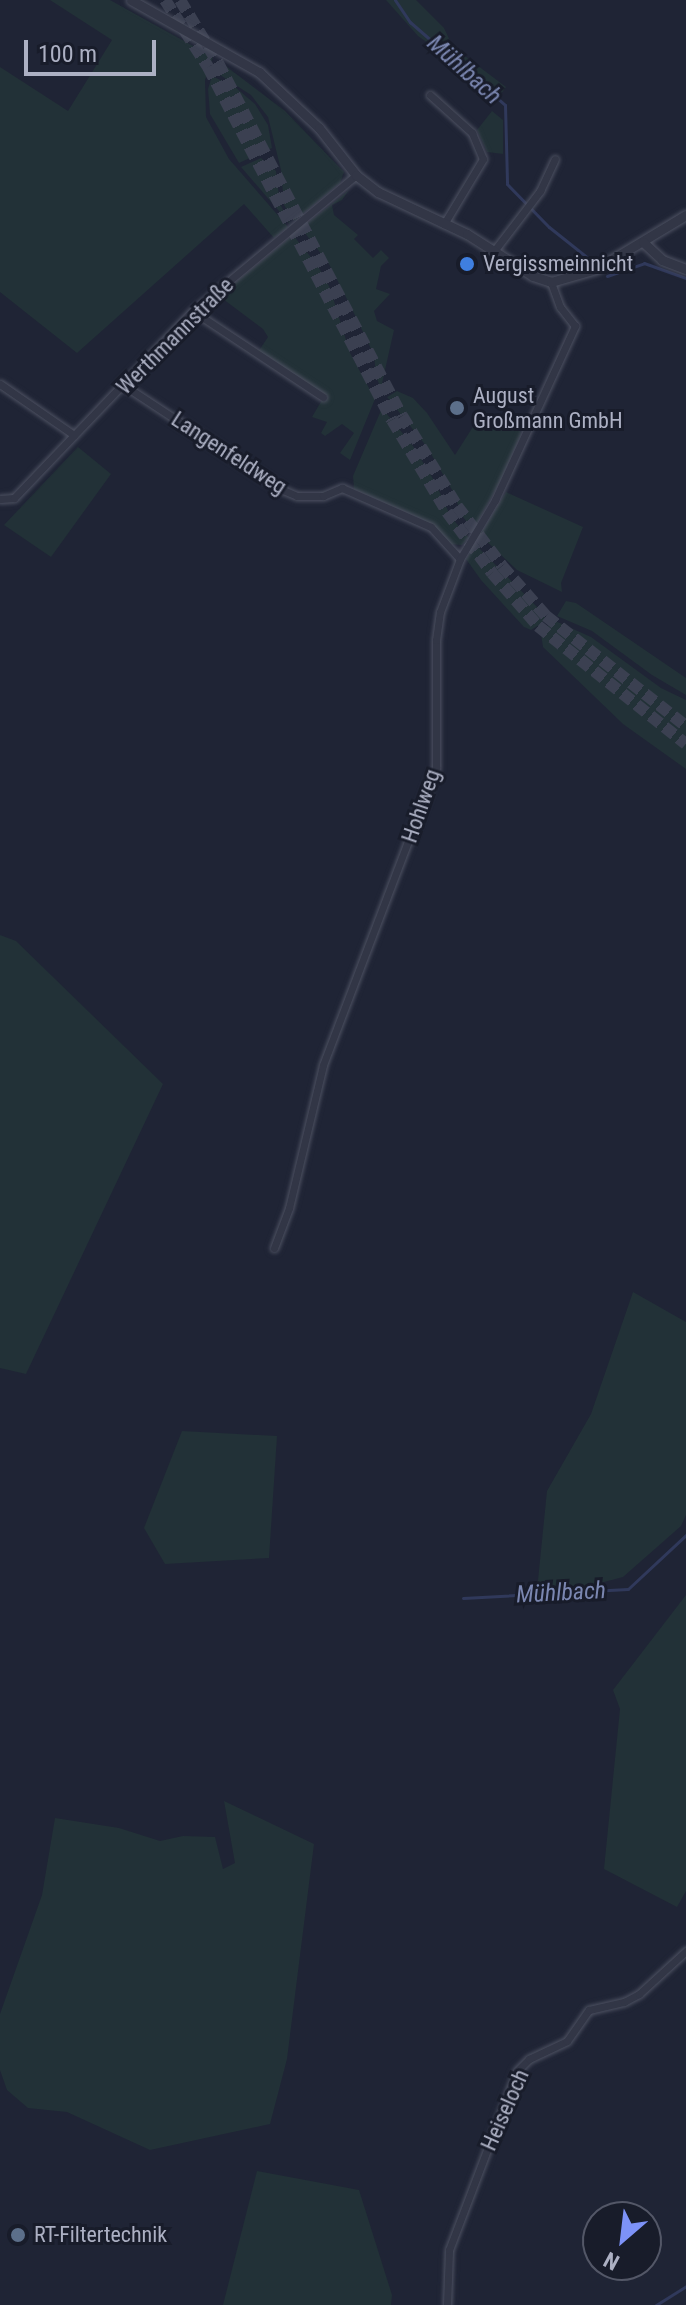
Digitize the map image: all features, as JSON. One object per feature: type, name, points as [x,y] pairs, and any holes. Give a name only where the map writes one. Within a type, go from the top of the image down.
[{"type":"street","points":[[131,0],[259,72],[319,128],[356,175],[398,204],[444,224],[533,276],[551,282],[596,269],[686,215]]},
{"type":"street","points":[[430,95],[472,133],[483,159],[444,224]]},
{"type":"street","points":[[494,251],[532,202],[555,159]]},
{"type":"street","name":"Werthmannstraße","points":[[0,499],[14,498],[125,386],[193,311],[356,175]]},
{"type":"street","points":[[643,242],[662,260],[686,269]]},
{"type":"street","name":"Hohlweg","points":[[274,1248],[289,1208],[323,1065],[436,768],[437,625],[460,559],[495,500],[575,326],[560,307],[551,282]]},
{"type":"street","points":[[193,311],[323,397]]},
{"type":"street","points":[[0,384],[74,435]]},
{"type":"street","name":"Langenfeldweg","points":[[125,386],[283,490],[297,496],[323,496],[342,488],[431,527],[460,559]]},
{"type":"street","name":"Heiseloch","points":[[447,2305],[449,2250],[517,2071],[529,2059],[567,2041],[589,2010],[624,2002],[639,1994],[686,1951]]},
{"type":"shaded area","points":[[50,0],[110,0],[213,57],[205,80],[206,117],[229,159],[288,227],[274,238],[244,204],[77,353],[0,292],[0,67],[68,111],[112,40]]},
{"type":"shaded area","points":[[386,0],[416,0],[444,28],[453,47],[506,87],[501,94],[418,36]]},
{"type":"shaded area","points":[[223,64],[285,111],[344,172],[340,183],[294,221],[284,205],[281,170],[268,117],[251,95],[217,73]]},
{"type":"shaded area","points":[[212,76],[235,87],[255,104],[268,125],[272,148],[239,163],[210,114],[208,89]]},
{"type":"shaded area","points":[[492,111],[503,120],[503,154],[487,152],[477,130]]},
{"type":"shaded area","points":[[261,158],[276,171],[280,204],[291,225],[241,167]]},
{"type":"shaded area","points":[[349,190],[342,200],[332,205],[334,215],[358,235],[354,239],[373,258],[381,250],[389,258],[381,266],[376,289],[390,294],[374,311],[377,321],[394,330],[381,388],[376,377],[374,355],[350,305],[329,264],[301,228]]},
{"type":"shaded area","points":[[293,235],[318,266],[330,288],[350,353],[375,399],[350,460],[340,453],[354,433],[342,424],[325,436],[321,433],[327,422],[312,417],[322,400],[328,399],[258,352],[268,337],[263,329],[219,296]]},
{"type":"shaded area","points":[[397,391],[413,398],[427,413],[455,455],[483,411],[519,427],[521,434],[501,480],[473,530],[460,513],[455,495],[427,447],[387,397]]},
{"type":"shaded area","points":[[382,408],[413,446],[435,482],[451,517],[469,538],[462,545],[449,544],[432,524],[354,489],[353,476]]},
{"type":"shaded area","points":[[78,447],[111,474],[51,557],[4,525]]},
{"type":"shaded area","points":[[506,492],[583,527],[561,583],[562,592],[517,570],[480,535]]},
{"type":"shaded area","points":[[475,544],[544,614],[545,619],[539,625],[531,630],[524,627],[481,580],[466,559]]},
{"type":"shaded area","points":[[566,601],[576,603],[686,678],[686,695],[652,675],[592,631],[557,616]]},
{"type":"shaded area","points":[[553,620],[591,637],[661,688],[686,700],[686,769],[623,724],[543,647],[541,634]]},
{"type":"shaded area","points":[[0,935],[16,941],[163,1084],[26,1374],[0,1368]]},
{"type":"shaded area","points":[[633,1292],[686,1322],[686,1515],[681,1526],[623,1577],[536,1600],[547,1491],[591,1414]]},
{"type":"shaded area","points":[[182,1431],[277,1436],[269,1558],[165,1564],[144,1528]]},
{"type":"shaded area","points":[[686,1595],[686,1891],[677,1907],[604,1869],[620,1709],[613,1690]]},
{"type":"shaded area","points":[[224,1801],[314,1844],[287,2059],[270,2124],[150,2150],[67,2112],[28,2108],[7,2090],[0,2070],[0,2014],[42,1895],[55,1818],[119,1828],[160,1841],[183,1836],[215,1837],[223,1869],[235,1863]]},
{"type":"shaded area","points":[[257,2171],[359,2190],[392,2295],[391,2305],[223,2305]]},
{"type":"waterway","name":"Mühlbach","points":[[395,0],[410,22],[505,105],[507,184],[549,227],[588,258]]},
{"type":"waterway","name":"Mühlbach","points":[[607,276],[644,263],[686,278]]},
{"type":"waterway","name":"Mühlbach","points":[[463,1598],[628,1589],[686,1535]]},
{"type":"waterway","points":[[656,2305],[686,2286]]},
{"type":"tunnel","points":[[165,0],[208,67],[392,420],[447,512],[492,573],[538,626],[686,744]]},
{"type":"tunnel","points":[[180,0],[218,63],[402,416],[457,506],[502,566],[546,616],[686,726]]},
{"type":"place","name":"Vergissmeinnicht","points":[[467,264]]},
{"type":"place","name":"August Großmann GmbH","points":[[457,408]]},
{"type":"place","name":"RT-Filtertechnik","points":[[18,2235]]}]
